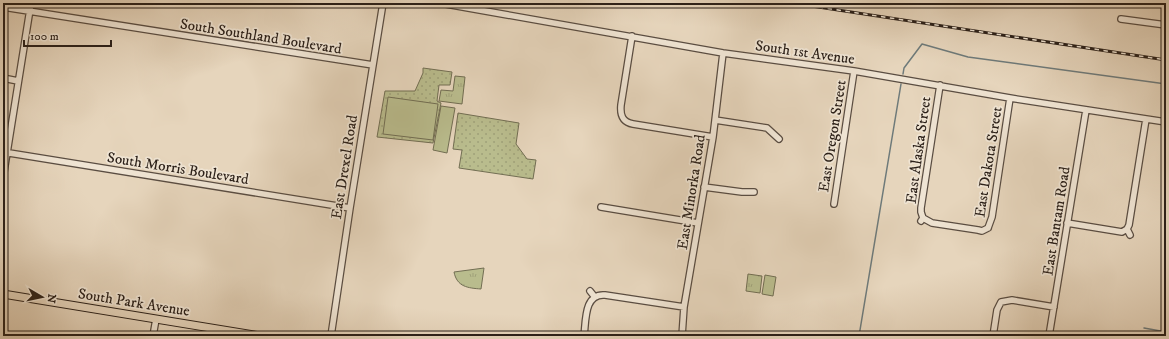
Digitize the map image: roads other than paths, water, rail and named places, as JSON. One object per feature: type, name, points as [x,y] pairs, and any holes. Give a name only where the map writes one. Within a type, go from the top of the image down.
[{"type":"main road","name":"South Park Avenue","points":[[3,294],[260,336]]},
{"type":"street","points":[[3,178],[5,152],[31,3]]},
{"type":"street","name":"East Drexel Road","points":[[331,336],[383,3]]},
{"type":"street","name":"South 1st Avenue","points":[[440,3],[723,53],[854,71],[1010,98],[1166,122]]},
{"type":"street","name":"South Southland Boulevard","points":[[3,7],[373,65]]},
{"type":"street","points":[[1121,19],[1166,26]]},
{"type":"street","points":[[632,36],[621,105],[621,119],[633,124],[713,137]]},
{"type":"street","name":"East Minorka Road","points":[[682,336],[684,307],[713,137],[723,53]]},
{"type":"street","name":"East Oregon Street","points":[[834,204],[854,71]]},
{"type":"street","points":[[3,78],[18,80]]},
{"type":"street","name":"East Alaska Street","points":[[940,85],[921,208],[922,220],[978,230],[989,230]]},
{"type":"street","name":"East Dakota Street","points":[[989,230],[1010,98]]},
{"type":"street","name":"East Bantam Road","points":[[1049,336],[1086,110]]},
{"type":"street","points":[[1067,223],[1122,232],[1127,229],[1146,119]]},
{"type":"street","points":[[715,120],[767,128],[779,139]]},
{"type":"street","name":"South Morris Boulevard","points":[[5,152],[350,208]]},
{"type":"street","points":[[704,186],[742,192],[754,192]]},
{"type":"street","points":[[601,207],[698,223]]},
{"type":"street","points":[[1127,229],[1130,236]]},
{"type":"street","points":[[590,291],[595,296]]},
{"type":"street","points":[[584,336],[589,304],[595,296],[605,294],[684,307]]},
{"type":"street","points":[[993,336],[998,305],[1001,300],[1012,300],[1054,307]]},
{"type":"street","points":[[153,336],[156,319]]},
{"type":"waterway","points":[[903,74],[904,68],[922,44],[968,57],[1166,84]]},
{"type":"waterway","points":[[859,336],[901,84]]},
{"type":"waterway","points":[[1144,328],[1166,332]]},
{"type":"railway","points":[[792,3],[1166,60]]}]
